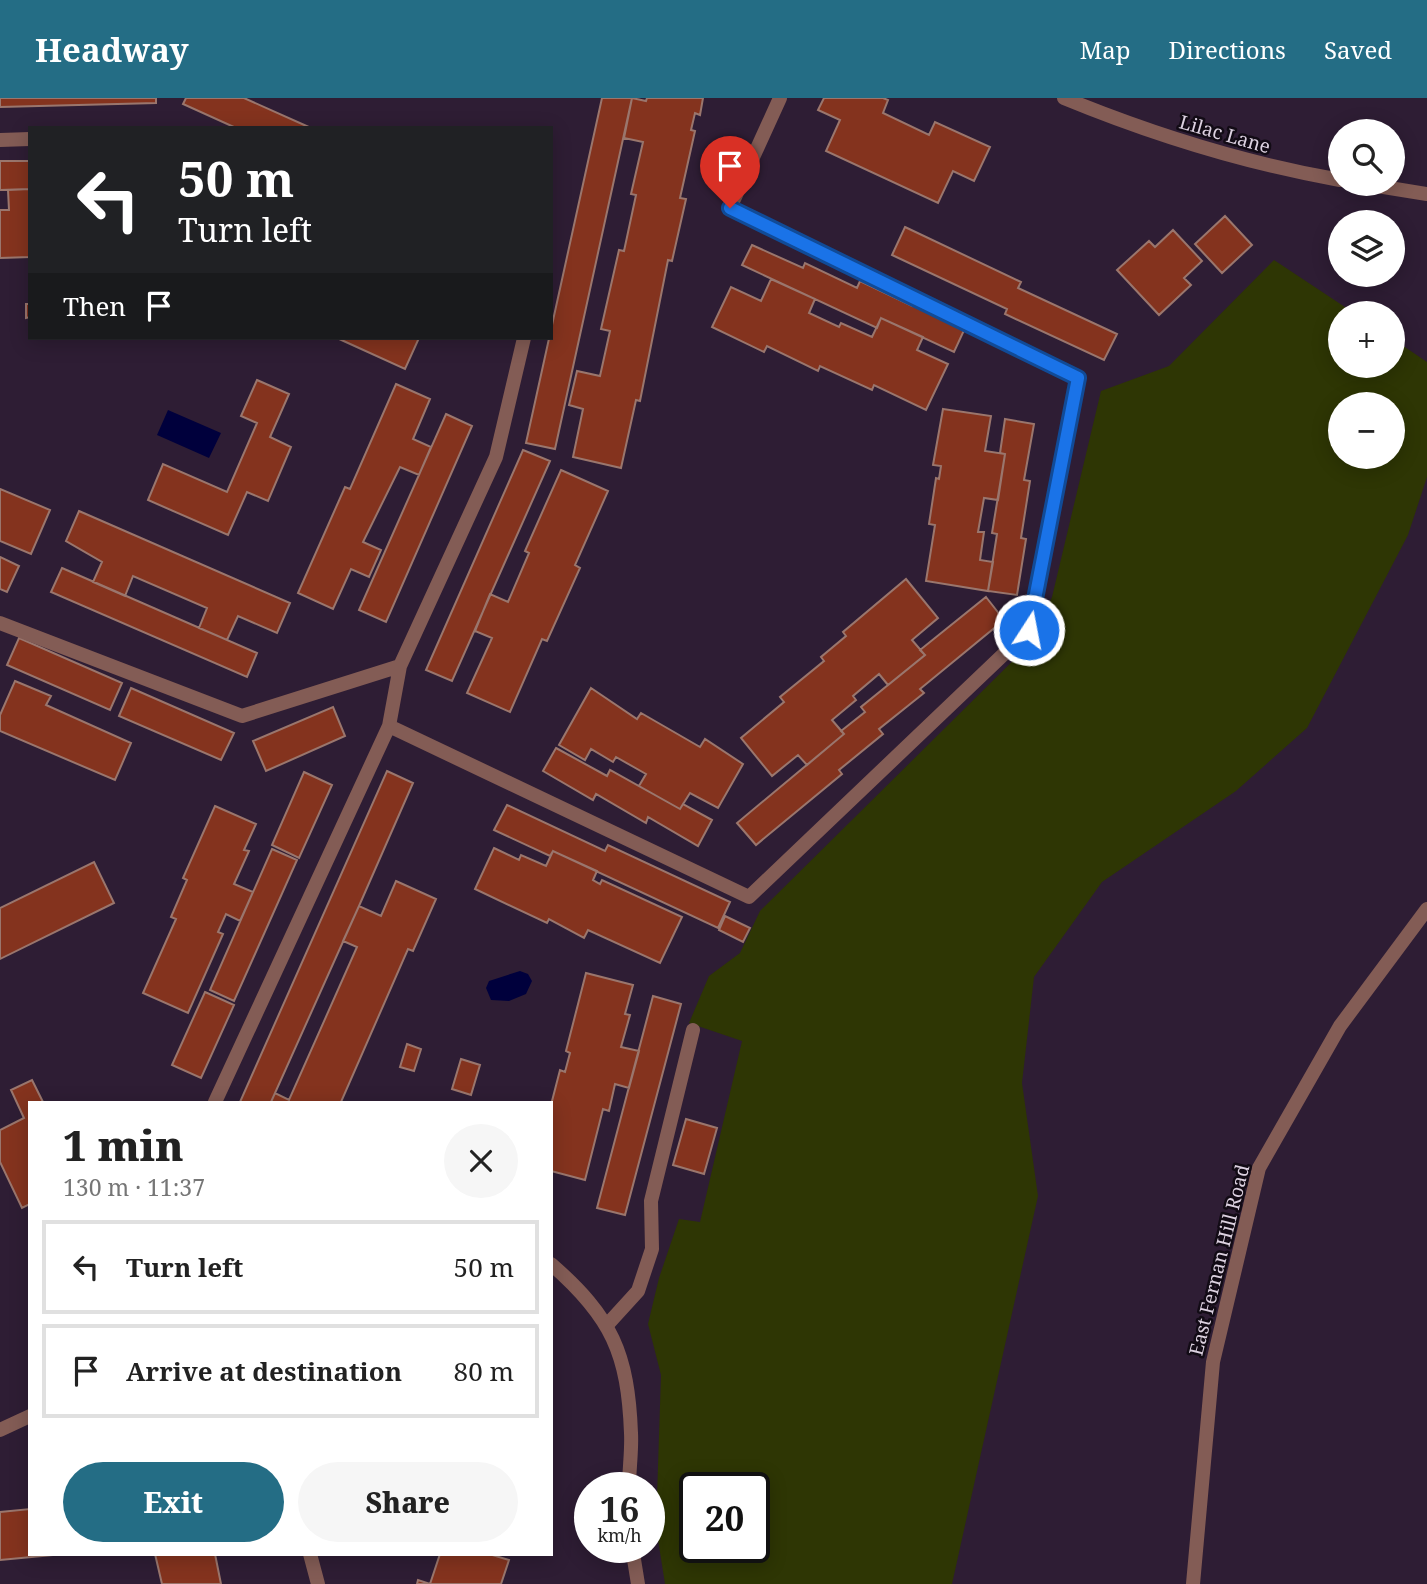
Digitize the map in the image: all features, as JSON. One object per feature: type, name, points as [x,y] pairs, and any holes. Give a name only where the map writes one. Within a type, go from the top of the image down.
[{"type":"street","points":[[389,726],[749,897],[1029,630],[1078,378],[730,208],[780,98]]},
{"type":"street","name":"Lilac Lane","points":[[1063,98],[1140,129],[1268,167],[1328,178]]},
{"type":"street","points":[[0,139],[28,139]]},
{"type":"street","points":[[1405,190],[1427,194]]},
{"type":"street","points":[[215,1101],[389,726],[400,666],[496,457],[524,340]]},
{"type":"street","points":[[0,623],[242,716],[400,666]]},
{"type":"street","name":"East Fernan Hill Road","points":[[1193,1584],[1213,1362],[1259,1168],[1340,1026],[1427,909]]},
{"type":"street","points":[[607,1325],[638,1291],[652,1249],[651,1201],[693,1030]]},
{"type":"street","points":[[553,1266],[577,1287],[607,1325],[620,1353],[627,1381],[631,1436],[630,1472]]},
{"type":"street","points":[[0,1430],[28,1417]]},
{"type":"street","points":[[311,1556],[318,1584]]},
{"type":"street","points":[[635,1563],[638,1584]]},
{"type":"green space","points":[[1274,260],[1336,301],[1328,301],[1328,378],[1405,378],[1405,347],[1427,362],[1427,477],[1408,535],[1307,728],[1236,791],[1102,882],[1034,977],[1022,1083],[1038,1196],[952,1584],[665,1584],[662,1563],[665,1563],[665,1472],[658,1472],[661,1375],[648,1324],[659,1278],[679,1219],[700,1222],[742,1041],[689,1023],[709,976],[740,953],[760,911],[1030,644],[1052,597],[1101,391],[1169,366]]},
{"type":"shaded area","points":[[168,410],[221,433],[209,458],[157,435]]},
{"type":"shaded area","points":[[520,971],[528,974],[532,981],[526,994],[509,1001],[491,1000],[486,988],[489,981]]},
{"type":"building","points":[[0,98],[156,98],[156,103],[0,107]]},
{"type":"building","points":[[186,98],[244,98],[307,126],[232,126],[183,104]]},
{"type":"building","points":[[602,98],[632,98],[555,449],[526,443],[549,340],[553,340],[553,320]]},
{"type":"building","points":[[632,98],[646,101],[647,98],[703,98],[700,115],[695,113],[691,130],[695,131],[680,198],[686,199],[672,261],[668,260],[640,401],[636,400],[621,468],[573,457],[583,409],[569,405],[577,371],[600,376],[610,331],[601,329],[619,250],[624,251],[636,195],[631,194],[643,142],[624,138]]},
{"type":"building","points":[[824,98],[883,98],[888,100],[883,113],[929,135],[935,122],[990,147],[974,181],[953,171],[938,203],[826,151],[840,120],[818,110]]},
{"type":"building","points":[[0,161],[28,161],[28,189],[0,190]]},
{"type":"building","points":[[28,189],[28,257],[0,258],[0,210],[9,210],[8,190]]},
{"type":"building","points":[[1225,216],[1252,245],[1222,273],[1195,244]]},
{"type":"building","points":[[905,227],[1021,282],[1018,288],[1117,334],[1104,360],[1005,314],[1007,309],[892,255]]},
{"type":"building","points":[[1173,230],[1202,261],[1184,278],[1191,285],[1159,315],[1117,270],[1149,241],[1155,247]]},
{"type":"building","points":[[752,245],[803,268],[805,263],[857,288],[860,281],[912,306],[914,301],[966,326],[954,352],[881,318],[877,328],[742,265]]},
{"type":"building","points":[[771,279],[815,299],[809,313],[839,327],[841,323],[872,337],[881,318],[923,337],[917,350],[948,364],[926,410],[874,385],[872,390],[820,366],[818,371],[767,346],[764,352],[712,327],[731,287],[761,301]]},
{"type":"building","points":[[341,340],[418,340],[405,369]]},
{"type":"building","points":[[257,380],[289,394],[270,437],[291,447],[268,501],[247,492],[228,535],[148,500],[163,464],[227,492],[257,423],[241,416]]},
{"type":"building","points":[[396,384],[430,399],[413,439],[431,447],[419,475],[400,467],[363,542],[381,550],[369,577],[351,569],[333,609],[298,593],[345,487],[350,489]]},
{"type":"building","points":[[943,409],[991,416],[985,451],[1005,454],[998,500],[984,498],[978,532],[984,532],[980,560],[993,562],[988,591],[926,581],[935,525],[929,524],[936,478],[939,479],[941,466],[933,465]]},
{"type":"building","points":[[446,414],[472,426],[386,622],[359,610]]},
{"type":"building","points":[[1005,419],[1034,424],[1024,480],[1030,481],[1021,538],[1026,539],[1017,595],[988,591],[997,534],[992,533],[1005,454],[1000,453]]},
{"type":"building","points":[[523,450],[550,461],[452,681],[426,670]]},
{"type":"building","points":[[561,470],[608,491],[575,565],[580,568],[547,641],[542,639],[510,712],[467,693],[492,638],[475,631],[490,594],[508,602],[529,553],[525,551]]},
{"type":"building","points":[[0,489],[50,510],[31,554],[0,541]]},
{"type":"building","points":[[79,511],[290,603],[277,633],[238,616],[227,640],[199,628],[207,608],[133,576],[125,596],[93,582],[102,562],[66,541]]},
{"type":"building","points":[[0,557],[19,566],[7,592],[0,589]]},
{"type":"building","points":[[62,568],[257,653],[247,677],[51,592]]},
{"type":"building","points":[[906,579],[938,618],[912,640],[925,655],[888,685],[879,674],[853,696],[856,700],[832,720],[844,734],[807,765],[798,755],[772,776],[741,738],[784,702],[780,697],[824,661],[821,657],[846,636],[843,632]]},
{"type":"building","points":[[986,597],[1004,620],[920,689],[924,693],[879,729],[883,734],[839,770],[842,774],[756,845],[737,823],[844,734],[841,731],[865,712],[861,707],[925,655],[920,650]]},
{"type":"building","points":[[19,638],[122,683],[110,710],[7,665]]},
{"type":"building","points":[[15,681],[51,696],[46,705],[131,743],[115,780],[0,731],[0,715]]},
{"type":"building","points":[[131,688],[234,733],[221,760],[119,716]]},
{"type":"building","points":[[591,688],[637,719],[641,713],[700,747],[705,739],[743,764],[718,808],[690,793],[680,809],[639,786],[646,774],[616,757],[613,762],[591,749],[585,760],[559,745]]},
{"type":"building","points":[[333,707],[345,736],[266,771],[253,741]]},
{"type":"building","points":[[556,748],[607,776],[610,770],[680,809],[683,804],[712,820],[698,846],[648,817],[646,823],[596,794],[593,800],[543,771]]},
{"type":"building","points":[[387,771],[413,783],[271,1101],[240,1101]]},
{"type":"building","points":[[304,772],[332,785],[299,858],[272,845]]},
{"type":"building","points":[[507,805],[605,851],[608,845],[730,902],[718,928],[553,851],[550,856],[494,830]]},
{"type":"building","points":[[215,806],[256,824],[244,850],[249,851],[234,884],[253,892],[240,921],[226,914],[218,932],[223,934],[188,1013],[143,993],[176,919],[171,917],[187,880],[183,878]]},
{"type":"building","points":[[494,848],[519,860],[521,855],[546,866],[553,851],[597,871],[593,880],[600,884],[602,880],[682,917],[660,963],[588,930],[584,938],[549,919],[547,923],[475,889]]},
{"type":"building","points":[[272,849],[297,860],[234,1001],[210,990]]},
{"type":"building","points":[[94,862],[114,903],[0,959],[0,908]]},
{"type":"building","points":[[396,881],[436,899],[413,951],[408,949],[341,1101],[271,1101],[275,1093],[289,1100],[357,947],[343,941],[359,906],[381,916]]},
{"type":"building","points":[[725,916],[750,928],[743,942],[719,930]]},
{"type":"building","points":[[586,973],[633,985],[625,1014],[630,1015],[621,1047],[639,1051],[629,1088],[615,1084],[609,1111],[603,1109],[585,1180],[553,1172],[552,1101],[560,1070],[565,1072],[570,1053],[566,1051]]},
{"type":"building","points":[[205,992],[234,1005],[201,1078],[172,1065]]},
{"type":"building","points":[[653,996],[681,1004],[625,1215],[597,1208]]},
{"type":"building","points":[[407,1044],[421,1049],[414,1071],[400,1067]]},
{"type":"building","points":[[461,1059],[480,1065],[471,1095],[452,1089]]},
{"type":"building","points":[[32,1080],[42,1101],[28,1101],[28,1205],[22,1208],[0,1162],[0,1130],[24,1118],[11,1090]]},
{"type":"building","points":[[686,1119],[717,1128],[704,1174],[673,1165]]},
{"type":"building","points":[[28,1509],[28,1556],[42,1556],[0,1560],[0,1512]]},
{"type":"building","points":[[155,1556],[215,1556],[221,1584],[162,1584]]},
{"type":"building","points":[[439,1556],[496,1556],[509,1560],[501,1584],[430,1584]]},
{"type":"route","points":[[730,208],[1078,378],[1029,630]]}]
